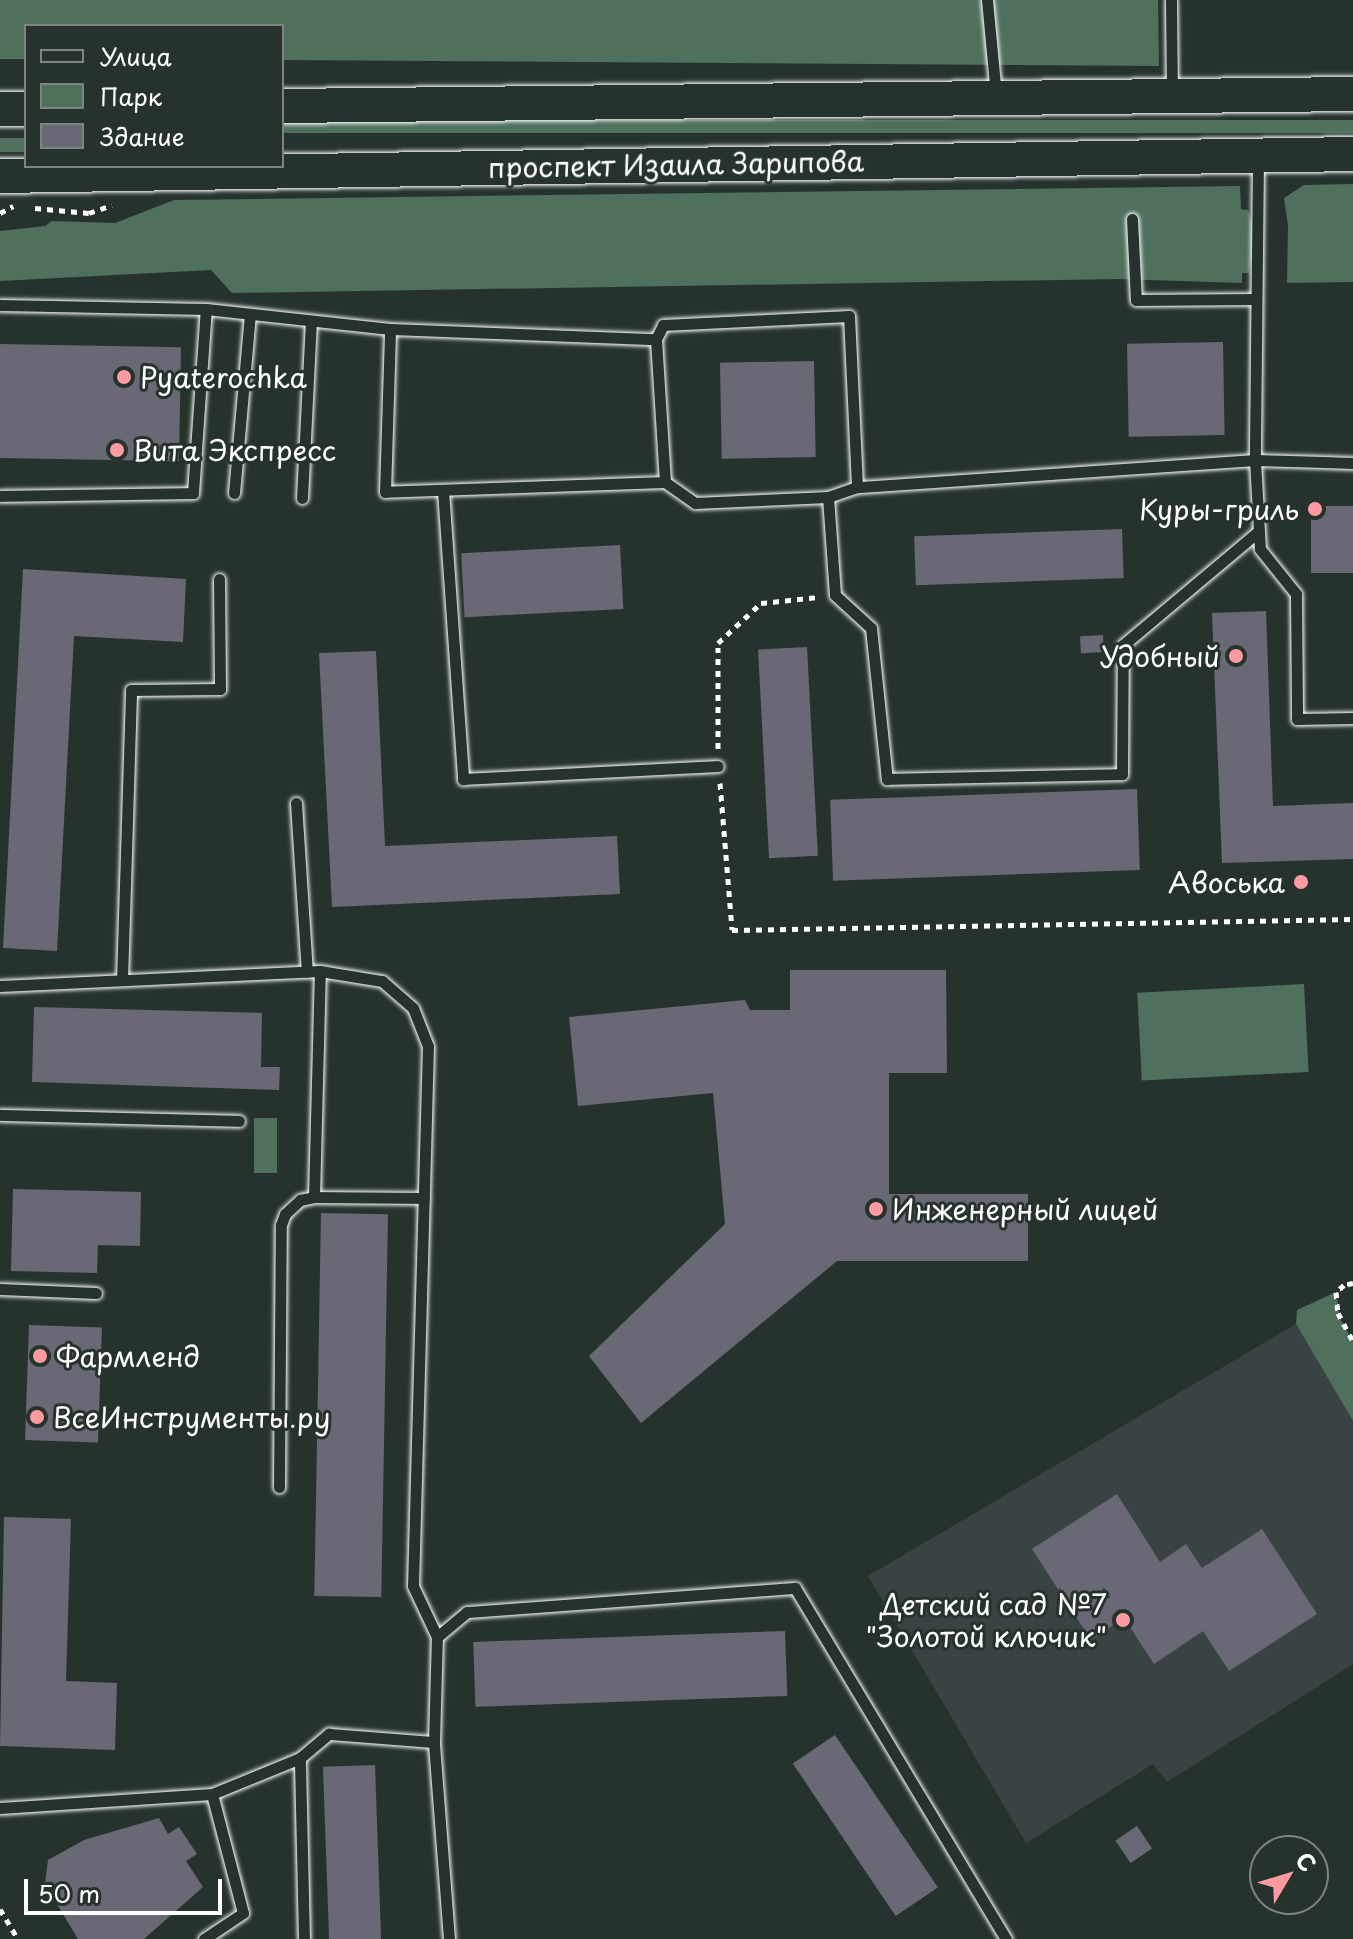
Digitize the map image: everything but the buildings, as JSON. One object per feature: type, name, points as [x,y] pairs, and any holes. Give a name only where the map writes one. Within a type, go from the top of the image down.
[{"type":"main road","points":[[284,106],[1353,94]]},
{"type":"main road","points":[[0,109],[24,109]]},
{"type":"main road","name":"проспект Изаила Зарипова","points":[[0,176],[1353,154]]},
{"type":"lane","points":[[987,0],[996,98]]},
{"type":"lane","points":[[1171,0],[1172,96]]},
{"type":"lane","points":[[1258,154],[1255,460],[1260,549],[1296,594],[1297,719],[1353,718]]},
{"type":"lane","points":[[1132,219],[1136,300],[1256,299]]},
{"type":"lane","points":[[0,305],[206,309],[390,329],[656,339]]},
{"type":"lane","points":[[0,496],[193,493],[206,309]]},
{"type":"lane","points":[[234,493],[250,314]]},
{"type":"lane","points":[[665,482],[656,339],[663,325],[849,316],[857,487]]},
{"type":"lane","points":[[302,498],[311,321]]},
{"type":"lane","points":[[390,329],[385,492],[665,482],[695,503],[828,497],[857,487],[1255,460],[1353,463]]},
{"type":"lane","points":[[443,490],[463,779],[718,766]]},
{"type":"lane","points":[[828,497],[835,595],[871,628],[887,779],[1122,774],[1123,645],[1259,531]]},
{"type":"lane","points":[[122,980],[131,690],[220,689],[219,579]]},
{"type":"lane","points":[[296,803],[307,972]]},
{"type":"lane","points":[[0,986],[320,971],[382,981],[400,993],[422,1023],[428,1046],[413,1586],[437,1637],[434,1742],[449,1939]]},
{"type":"lane","points":[[314,1197],[320,971]]},
{"type":"lane","points":[[0,1115],[239,1121]]},
{"type":"lane","points":[[279,1487],[281,1225],[291,1207],[314,1197],[424,1198]]},
{"type":"lane","points":[[0,1289],[96,1293]]},
{"type":"lane","points":[[437,1637],[467,1612],[795,1588],[1006,1939]]},
{"type":"lane","points":[[0,1808],[212,1794],[300,1758],[329,1734],[434,1742]]},
{"type":"lane","points":[[300,1758],[304,1939]]},
{"type":"lane","points":[[204,1939],[243,1913],[212,1794]]},
{"type":"path","points":[[835,595],[761,603],[718,643],[718,766],[732,930],[1353,919]]},
{"type":"path","points":[[1353,1283],[1336,1292],[1338,1313],[1353,1341]]},
{"type":"path","points":[[0,1909],[18,1939]]},
{"type":"shaded area","name":"Детский сад №7 \"Золотой ключик\"","points":[[1296,1324],[1353,1421],[1353,1664],[1167,1782],[1153,1764],[1026,1843],[868,1576]]},
{"type":"green space","points":[[0,0],[1158,0],[1159,66],[284,60],[284,24],[24,24],[24,59],[0,59]]},
{"type":"green space","points":[[284,120],[1353,120],[1353,133],[284,133]]},
{"type":"green space","points":[[0,138],[24,138],[24,152],[0,152]]},
{"type":"green space","points":[[1353,184],[1353,282],[1287,283],[1288,226],[1284,198],[1304,185]]},
{"type":"green space","points":[[1240,186],[1241,209],[1248,210],[1255,235],[1249,273],[1242,273],[1242,283],[1119,279],[232,293],[211,270],[0,281],[0,231],[45,226],[52,221],[115,223],[174,200]]},
{"type":"green space","points":[[1304,984],[1309,1072],[1142,1081],[1137,993]]},
{"type":"green space","points":[[254,1118],[277,1118],[277,1173],[254,1173]]},
{"type":"green space","points":[[1336,1292],[1340,1318],[1353,1341],[1353,1421],[1296,1324],[1297,1310]]},
{"type":"place","name":"Pyaterochka","points":[[124,377]]},
{"type":"place","name":"Вита Экспресс","points":[[117,450]]},
{"type":"place","name":"Куры-гриль","points":[[1315,509]]},
{"type":"place","name":"Удобный","points":[[1236,656]]},
{"type":"place","name":"Авоська","points":[[1301,882]]},
{"type":"place","name":"Инженерный лицей","points":[[876,1209]]},
{"type":"place","name":"Фармленд","points":[[40,1356]]},
{"type":"place","name":"ВсеИнструменты.ру","points":[[37,1417]]},
{"type":"place","name":"Детский сад №7 \"Золотой ключик\"","points":[[1123,1620]]}]
